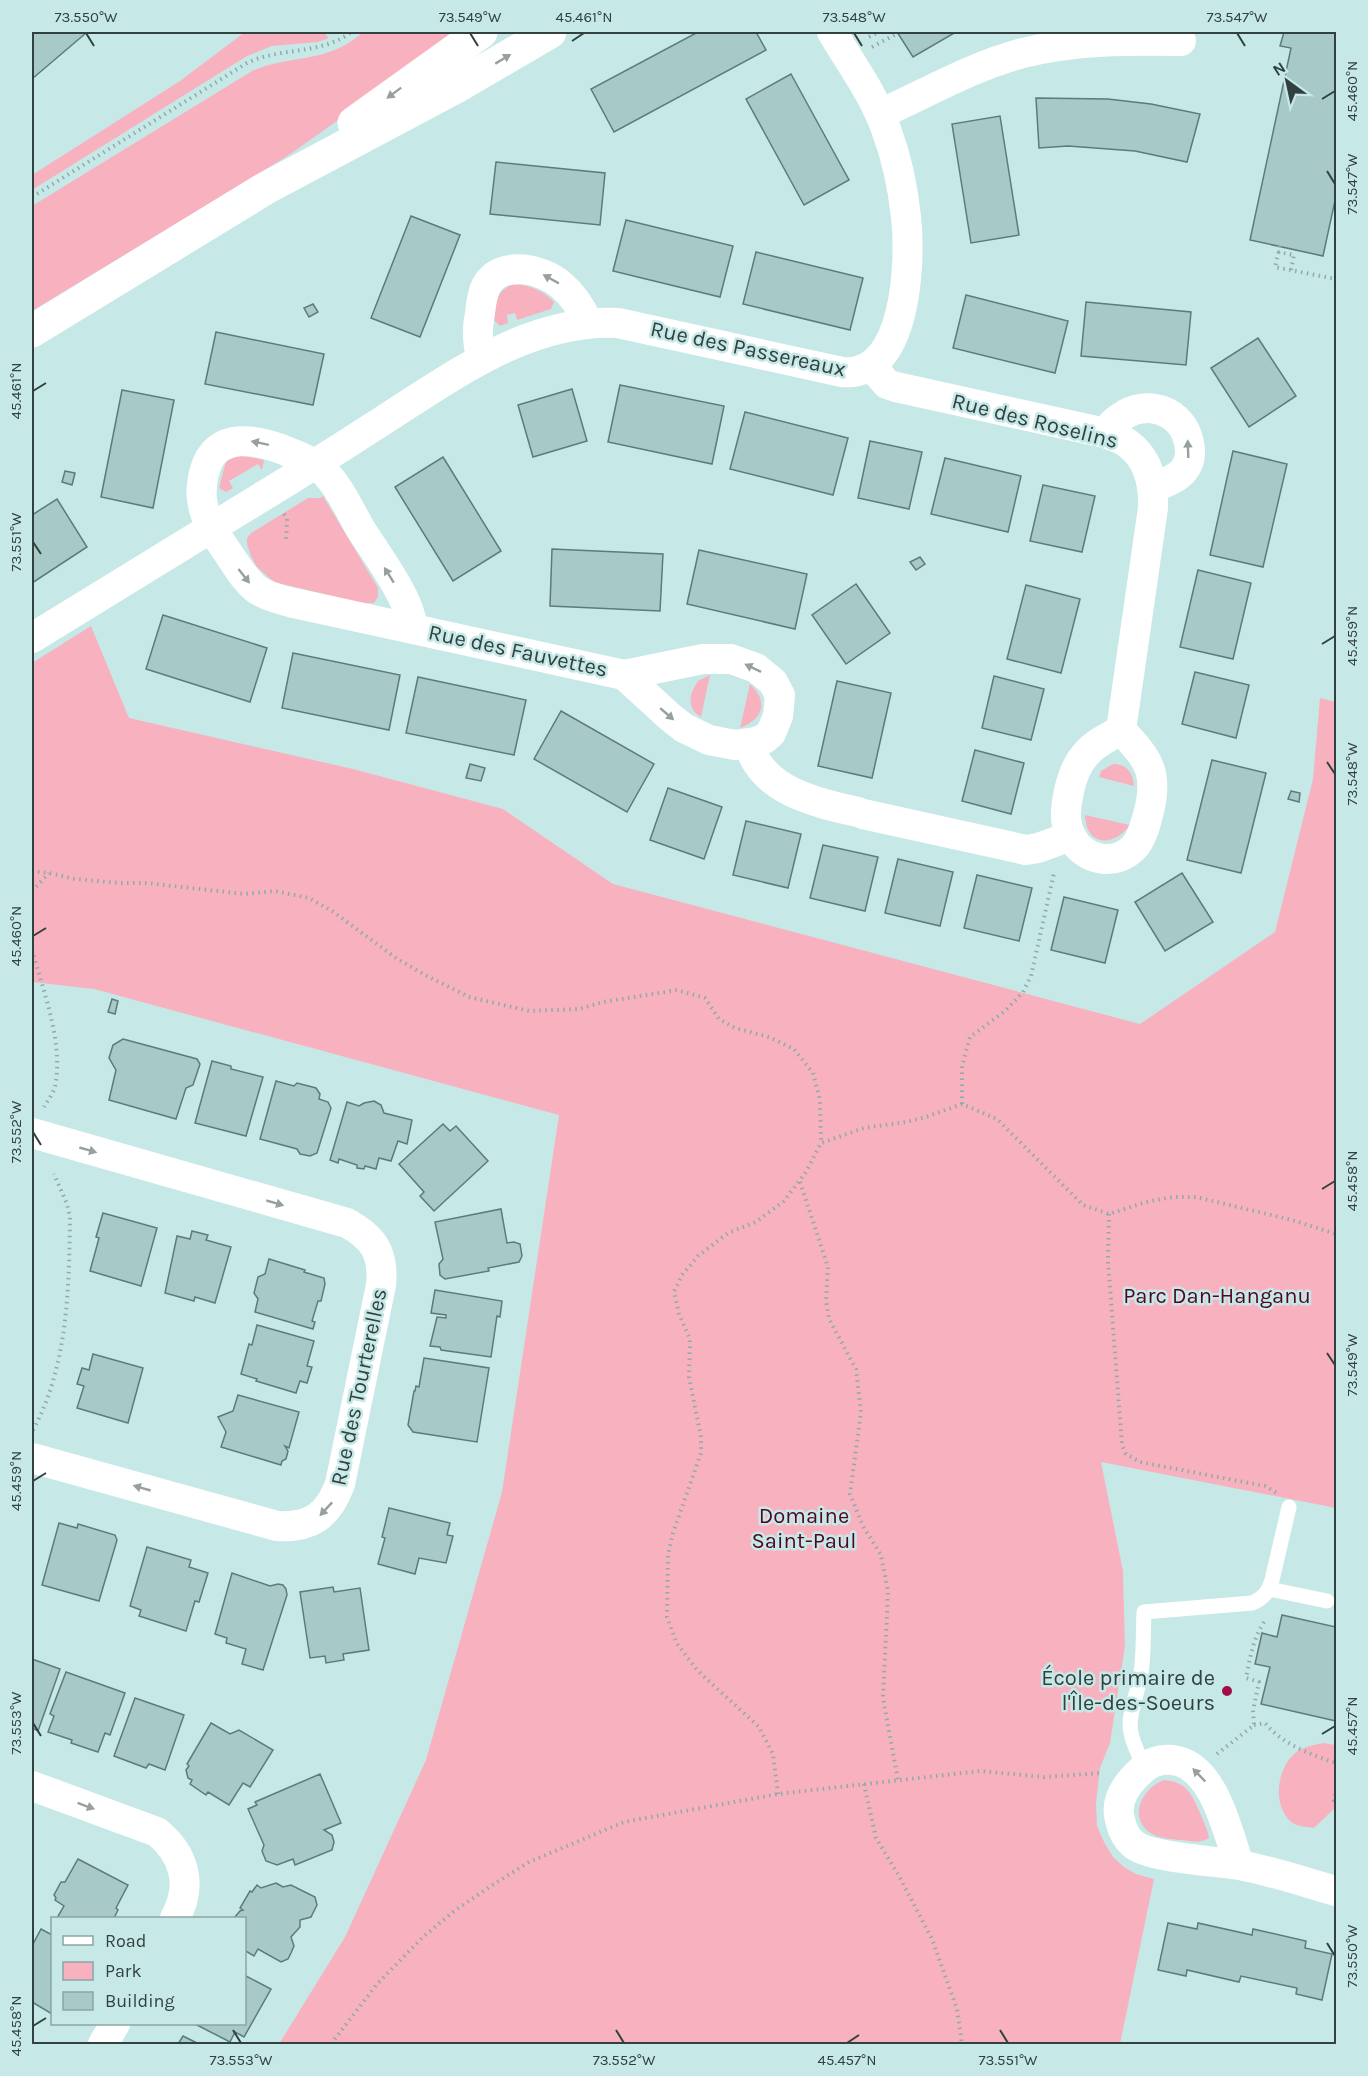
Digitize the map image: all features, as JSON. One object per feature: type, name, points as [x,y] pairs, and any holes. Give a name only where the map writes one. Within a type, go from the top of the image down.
[{"type":"street","points":[[266,188],[432,65],[481,32]]},
{"type":"street","points":[[32,331],[266,188],[456,87],[550,32]]},
{"type":"street","name":"Rue des Passereaux","points":[[32,638],[482,359],[532,338],[588,323],[618,322],[842,372],[857,372],[871,366],[884,353],[895,329],[902,305],[907,264],[906,218],[902,189],[890,141],[880,114],[832,32]]},
{"type":"street","points":[[880,114],[980,68],[1055,46],[1103,41],[1181,42]]},
{"type":"street","points":[[482,359],[477,334],[483,295],[487,284],[502,272],[524,269],[552,278],[574,299],[588,323]]},
{"type":"street","name":"Rue des Roselins","points":[[871,366],[887,384],[903,390],[1105,433],[1126,442],[1140,456],[1148,470],[1153,488],[1153,508],[1121,730]]},
{"type":"street","points":[[1105,433],[1120,417],[1136,410],[1152,408],[1162,410],[1177,419],[1188,436],[1190,455],[1188,463],[1177,477],[1153,488]]},
{"type":"street","points":[[212,527],[203,505],[201,491],[205,469],[210,458],[222,447],[237,441],[258,442],[275,446],[314,464]]},
{"type":"street","name":"Rue des Fauvettes","points":[[314,464],[324,472],[339,492],[398,589],[411,613],[412,628]]},
{"type":"street","name":"Rue des Fauvettes","points":[[212,527],[242,574],[258,592],[272,598],[624,675],[703,659],[731,659],[756,668],[778,688],[780,704],[778,716],[771,733],[764,739],[749,744],[735,745],[716,741],[691,731],[670,717],[624,675]]},
{"type":"street","points":[[1121,730],[1148,760],[1152,771],[1153,791],[1145,827],[1135,846],[1112,859],[1093,857],[1084,853],[1071,836],[1066,818],[1066,807],[1075,772],[1087,752],[1121,730]]},
{"type":"street","points":[[749,744],[756,764],[767,776],[780,785],[824,804],[1026,850],[1071,836]]},
{"type":"street","name":"Rue des Tourterelles","points":[[32,1444],[277,1526],[292,1527],[311,1522],[324,1513],[334,1501],[340,1484],[381,1285],[382,1268],[372,1240],[347,1223],[38,1120]]},
{"type":"street","points":[[1239,1865],[1219,1806],[1202,1777],[1188,1765],[1178,1760],[1156,1761],[1145,1767],[1128,1784],[1122,1795],[1119,1816],[1122,1827],[1133,1844],[1150,1852],[1203,1862],[1239,1865],[1336,1891]]},
{"type":"street","points":[[32,1786],[157,1832],[169,1842],[177,1853],[183,1869],[185,1884],[184,1898],[175,1917]]},
{"type":"street","points":[[103,2044],[114,2025]]},
{"type":"lane","points":[[1145,1767],[1135,1749],[1129,1730],[1129,1721],[1141,1672],[1144,1612],[1252,1603],[1261,1599],[1269,1588],[1289,1507]]},
{"type":"lane","points":[[1269,1588],[1327,1601]]},
{"type":"path","points":[[32,197],[247,63],[277,52],[333,43],[351,32]]},
{"type":"path","points":[[864,39],[879,32]]},
{"type":"path","points":[[870,48],[898,33]]},
{"type":"path","points":[[1291,270],[1294,255],[1279,249],[1275,267],[1336,279]]},
{"type":"path","points":[[286,543],[287,519]]},
{"type":"path","points":[[962,1104],[962,1066],[970,1037],[1005,1011],[1023,992],[1031,976],[1056,865]]},
{"type":"path","points":[[32,871],[120,884],[147,883],[244,894],[275,891],[309,897],[396,958],[469,997],[529,1011],[579,1009],[603,1002],[677,990],[705,998],[719,1018],[735,1028],[769,1037],[794,1049],[813,1073],[820,1100],[821,1143],[800,1181],[784,1201],[756,1222],[728,1233],[698,1256],[682,1275],[674,1293],[679,1314],[690,1339],[689,1377],[701,1437],[696,1471],[673,1533],[668,1555],[667,1617],[677,1644],[699,1671],[759,1727],[773,1754],[778,1794]]},
{"type":"path","points":[[32,891],[49,873]]},
{"type":"path","points":[[32,950],[48,1005],[57,1063],[55,1088],[38,1120]]},
{"type":"path","points":[[821,1143],[864,1128],[926,1118],[962,1104],[997,1119],[1083,1204],[1109,1214],[1146,1202],[1173,1197],[1196,1197],[1292,1220],[1336,1234]]},
{"type":"path","points":[[32,1444],[60,1353],[68,1298],[70,1217],[54,1174]]},
{"type":"path","points":[[800,1181],[828,1267],[826,1300],[829,1318],[856,1370],[861,1412],[850,1494],[863,1526],[881,1555],[888,1591],[883,1698],[898,1780]]},
{"type":"path","points":[[1109,1214],[1109,1273],[1122,1445],[1126,1454],[1140,1462],[1265,1486],[1276,1492],[1289,1507]]},
{"type":"path","points":[[1254,1725],[1253,1710],[1259,1682],[1246,1678],[1257,1632],[1266,1619]]},
{"type":"path","points":[[1213,1757],[1254,1725],[1264,1723],[1306,1753],[1336,1764]]},
{"type":"path","points":[[331,2044],[377,1984],[423,1937],[462,1906],[529,1862],[624,1822],[778,1794],[980,1771],[1044,1777],[1112,1771]]},
{"type":"path","points":[[864,1784],[876,1838],[932,1939],[957,2009],[962,2044]]},
{"type":"path","points":[[1336,1788],[1334,1801],[1336,1805]]},
{"type":"green space","points":[[245,32],[323,32],[329,38],[318,42],[272,46],[247,56],[32,190],[32,175],[180,81]]},
{"type":"green space","points":[[363,32],[462,32],[289,155],[32,311],[32,206],[252,71],[323,54],[349,42]]},
{"type":"green space","points":[[513,284],[530,287],[545,294],[554,302],[551,309],[517,320],[515,313],[507,315],[508,323],[500,326],[494,320],[498,298],[503,290]]},
{"type":"green space","points":[[240,455],[264,460],[262,470],[258,464],[229,481],[233,488],[226,492],[219,488],[226,461]]},
{"type":"green space","points":[[323,496],[378,588],[378,597],[374,603],[361,603],[274,582],[256,566],[251,556],[247,538],[251,533],[308,498]]},
{"type":"green space","name":"Domaine Saint-Paul","points":[[91,626],[129,718],[353,769],[503,809],[613,884],[1140,1024],[1275,932],[1313,779],[1320,698],[1336,702],[1336,1508],[1101,1462],[1123,1571],[1125,1646],[1110,1743],[1100,1768],[1096,1803],[1097,1826],[1113,1857],[1136,1874],[1154,1879],[1120,2044],[279,2044],[345,1937],[426,1760],[502,1492],[559,1115],[94,989],[32,982],[32,663]]},
{"type":"green space","points":[[710,675],[701,717],[693,709],[690,700],[698,681]]},
{"type":"green space","points":[[750,684],[760,697],[761,709],[754,720],[740,728]]},
{"type":"green space","points":[[1113,764],[1128,770],[1134,786],[1099,777],[1101,771]]},
{"type":"green space","points":[[1085,815],[1130,825],[1116,837],[1102,840],[1090,833]]},
{"type":"green space","points":[[1324,1743],[1336,1745],[1336,1807],[1314,1828],[1302,1826],[1291,1822],[1281,1806],[1279,1788],[1281,1778],[1288,1761],[1294,1754]]},
{"type":"green space","points":[[1164,1780],[1179,1784],[1188,1791],[1195,1801],[1209,1838],[1195,1842],[1165,1838],[1149,1832],[1143,1825],[1139,1810],[1144,1795]]},
{"type":"building","points":[[32,32],[85,32],[86,33],[32,79]]},
{"type":"building","points":[[698,32],[756,32],[766,50],[614,132],[591,89]]},
{"type":"building","points":[[897,32],[956,32],[913,57]]},
{"type":"building","points":[[1284,32],[1336,32],[1336,196],[1323,256],[1250,240],[1291,48],[1280,46]]},
{"type":"building","points":[[791,74],[849,180],[804,205],[746,99]]},
{"type":"building","points":[[1036,98],[1108,99],[1151,104],[1200,114],[1187,162],[1135,151],[1068,146],[1039,148]]},
{"type":"building","points":[[1000,116],[1019,235],[971,243],[952,124]]},
{"type":"building","points":[[496,162],[605,173],[600,225],[490,214]]},
{"type":"building","points":[[411,216],[460,235],[420,337],[371,318]]},
{"type":"building","points":[[626,220],[733,246],[720,297],[613,271]]},
{"type":"building","points":[[756,252],[863,278],[850,330],[743,304]]},
{"type":"building","points":[[966,295],[1068,321],[1055,373],[953,348]]},
{"type":"building","points":[[1086,302],[1191,312],[1186,365],[1081,356]]},
{"type":"building","points":[[313,304],[318,312],[309,317],[304,308]]},
{"type":"building","points":[[216,332],[324,354],[313,405],[205,384]]},
{"type":"building","points":[[1258,338],[1296,396],[1249,427],[1211,368]]},
{"type":"building","points":[[620,385],[724,406],[712,464],[608,442]]},
{"type":"building","points":[[572,389],[587,441],[533,457],[518,405]]},
{"type":"building","points":[[122,390],[174,400],[153,508],[101,497]]},
{"type":"building","points":[[745,412],[848,438],[833,495],[730,469]]},
{"type":"building","points":[[870,441],[922,452],[909,509],[858,498]]},
{"type":"building","points":[[1233,451],[1287,464],[1263,567],[1210,555]]},
{"type":"building","points":[[443,457],[501,551],[453,581],[395,487]]},
{"type":"building","points":[[945,458],[1021,476],[1008,532],[931,514]]},
{"type":"building","points":[[65,471],[75,473],[72,485],[62,482]]},
{"type":"building","points":[[1043,485],[1095,496],[1082,552],[1030,541]]},
{"type":"building","points":[[57,499],[87,547],[32,583],[32,515]]},
{"type":"building","points":[[552,549],[663,554],[660,611],[550,606]]},
{"type":"building","points":[[699,550],[807,574],[795,629],[687,604]]},
{"type":"building","points":[[920,557],[925,564],[916,570],[910,562]]},
{"type":"building","points":[[1198,570],[1251,583],[1233,659],[1180,647]]},
{"type":"building","points":[[856,584],[890,633],[846,664],[812,615]]},
{"type":"building","points":[[1026,585],[1080,599],[1061,673],[1007,659]]},
{"type":"building","points":[[163,615],[267,648],[250,702],[146,669]]},
{"type":"building","points":[[293,653],[400,675],[389,730],[282,708]]},
{"type":"building","points":[[1195,672],[1249,685],[1236,738],[1182,724]]},
{"type":"building","points":[[994,676],[1044,689],[1031,740],[982,728]]},
{"type":"building","points":[[418,677],[526,700],[514,755],[406,733]]},
{"type":"building","points":[[837,681],[891,693],[872,778],[818,766]]},
{"type":"building","points":[[561,711],[654,764],[627,812],[534,759]]},
{"type":"building","points":[[975,750],[1024,763],[1011,814],[962,801]]},
{"type":"building","points":[[1212,760],[1266,773],[1241,873],[1187,860]]},
{"type":"building","points":[[470,764],[485,768],[481,781],[466,778]]},
{"type":"building","points":[[668,788],[722,807],[704,859],[650,840]]},
{"type":"building","points":[[1291,791],[1300,793],[1299,802],[1288,799]]},
{"type":"building","points":[[746,821],[801,834],[788,888],[733,875]]},
{"type":"building","points":[[823,845],[878,857],[865,911],[810,898]]},
{"type":"building","points":[[898,859],[953,872],[940,926],[885,913]]},
{"type":"building","points":[[1182,873],[1213,922],[1165,951],[1135,902]]},
{"type":"building","points":[[977,875],[1032,888],[1019,941],[964,928]]},
{"type":"building","points":[[1064,897],[1118,910],[1105,963],[1051,950]]},
{"type":"building","points":[[112,999],[118,1001],[115,1014],[108,1012]]},
{"type":"building","points":[[123,1039],[197,1059],[200,1064],[193,1085],[186,1088],[176,1119],[109,1100],[116,1070],[109,1058],[113,1045]]},
{"type":"building","points":[[212,1061],[231,1066],[231,1069],[263,1077],[246,1136],[195,1123]]},
{"type":"building","points":[[276,1081],[294,1086],[297,1083],[316,1088],[320,1094],[319,1099],[328,1102],[331,1108],[317,1153],[310,1156],[300,1154],[297,1149],[260,1139]]},
{"type":"building","points":[[374,1101],[381,1105],[384,1113],[412,1120],[407,1144],[398,1141],[391,1161],[379,1158],[376,1169],[365,1166],[364,1169],[357,1168],[357,1165],[339,1159],[338,1163],[330,1160],[347,1102],[359,1106]]},
{"type":"building","points":[[443,1124],[450,1131],[456,1126],[488,1161],[434,1211],[420,1196],[424,1192],[399,1164]]},
{"type":"building","points":[[501,1209],[507,1243],[520,1244],[522,1256],[519,1262],[488,1268],[489,1271],[445,1279],[440,1275],[439,1264],[443,1259],[435,1222]]},
{"type":"building","points":[[103,1213],[157,1228],[141,1286],[90,1271]]},
{"type":"building","points":[[192,1231],[208,1235],[206,1240],[231,1247],[215,1303],[195,1297],[194,1301],[165,1293],[177,1236],[190,1239]]},
{"type":"building","points":[[269,1259],[324,1278],[321,1301],[318,1301],[312,1321],[315,1322],[313,1329],[255,1312],[258,1299],[254,1293],[258,1277],[265,1274]]},
{"type":"building","points":[[435,1290],[502,1301],[500,1317],[497,1316],[491,1357],[441,1350],[440,1347],[430,1346],[437,1317],[446,1318],[446,1315],[431,1313]]},
{"type":"building","points":[[257,1325],[314,1341],[307,1366],[312,1367],[307,1383],[300,1381],[296,1393],[241,1374]]},
{"type":"building","points":[[93,1354],[143,1368],[128,1423],[77,1408],[84,1386],[77,1384],[82,1368],[89,1370]]},
{"type":"building","points":[[424,1358],[489,1368],[477,1442],[413,1432],[408,1425],[414,1391],[416,1386],[419,1387]]},
{"type":"building","points":[[238,1395],[299,1412],[289,1448],[285,1446],[288,1451],[286,1459],[281,1465],[221,1447],[226,1432],[218,1417],[233,1411]]},
{"type":"building","points":[[389,1508],[450,1523],[447,1535],[453,1536],[446,1563],[419,1558],[415,1574],[378,1564],[385,1538],[382,1537]]},
{"type":"building","points":[[59,1523],[77,1528],[78,1524],[115,1535],[117,1540],[99,1601],[42,1585]]},
{"type":"building","points":[[147,1547],[191,1560],[189,1567],[208,1573],[199,1602],[195,1601],[186,1631],[139,1616],[141,1610],[130,1606]]},
{"type":"building","points":[[232,1573],[270,1586],[283,1585],[286,1589],[287,1595],[263,1670],[242,1664],[246,1649],[226,1643],[227,1638],[215,1634]]},
{"type":"building","points":[[333,1587],[334,1592],[360,1588],[369,1650],[343,1654],[344,1660],[326,1663],[325,1656],[310,1658],[300,1592]]},
{"type":"building","points":[[1282,1615],[1336,1627],[1336,1721],[1261,1704],[1270,1667],[1255,1664],[1262,1633],[1277,1637]]},
{"type":"building","points":[[32,1659],[60,1669],[38,1731],[32,1728]]},
{"type":"building","points":[[66,1672],[125,1693],[110,1735],[105,1733],[98,1752],[48,1732],[54,1716],[50,1714]]},
{"type":"building","points":[[135,1698],[184,1715],[165,1770],[149,1764],[146,1768],[114,1756]]},
{"type":"building","points":[[211,1723],[230,1734],[239,1730],[273,1750],[250,1787],[243,1783],[229,1805],[208,1792],[206,1795],[190,1784],[192,1780],[188,1778],[186,1770],[189,1766],[187,1764]]},
{"type":"building","points":[[320,1774],[341,1823],[324,1830],[332,1835],[334,1842],[332,1850],[295,1865],[293,1859],[277,1865],[266,1861],[262,1851],[264,1845],[248,1809],[257,1805],[255,1802]]},
{"type":"building","points":[[78,1859],[128,1885],[116,1908],[118,1910],[114,1917],[58,1917],[64,1906],[55,1900],[54,1895],[61,1882],[65,1882]]},
{"type":"building","points":[[276,1883],[283,1887],[291,1885],[315,1897],[317,1905],[311,1917],[300,1920],[300,1927],[291,1937],[294,1946],[291,1953],[288,1959],[281,1962],[258,1949],[254,1956],[246,1951],[246,1917],[235,1917],[243,1910],[240,1908],[250,1891],[252,1892],[257,1885],[261,1888]]},
{"type":"building","points":[[1168,1923],[1197,1929],[1198,1923],[1252,1935],[1253,1929],[1306,1941],[1305,1948],[1332,1954],[1322,2000],[1296,1994],[1297,1988],[1241,1976],[1239,1982],[1187,1970],[1186,1976],[1158,1970]]},
{"type":"building","points":[[41,1929],[51,1934],[51,2013],[32,2002],[32,1946]]},
{"type":"building","points":[[246,1976],[271,1989],[244,2037],[235,2032],[230,2042],[197,2025],[246,2025]]},
{"type":"building","points":[[183,2036],[199,2044],[178,2044]]},
{"type":"place","name":"École primaire de l'Île-des-Soeurs","points":[[1227,1691]]},
{"type":"park label","name":"Parc Dan-Hanganu","points":[[1217,1296]]}]
